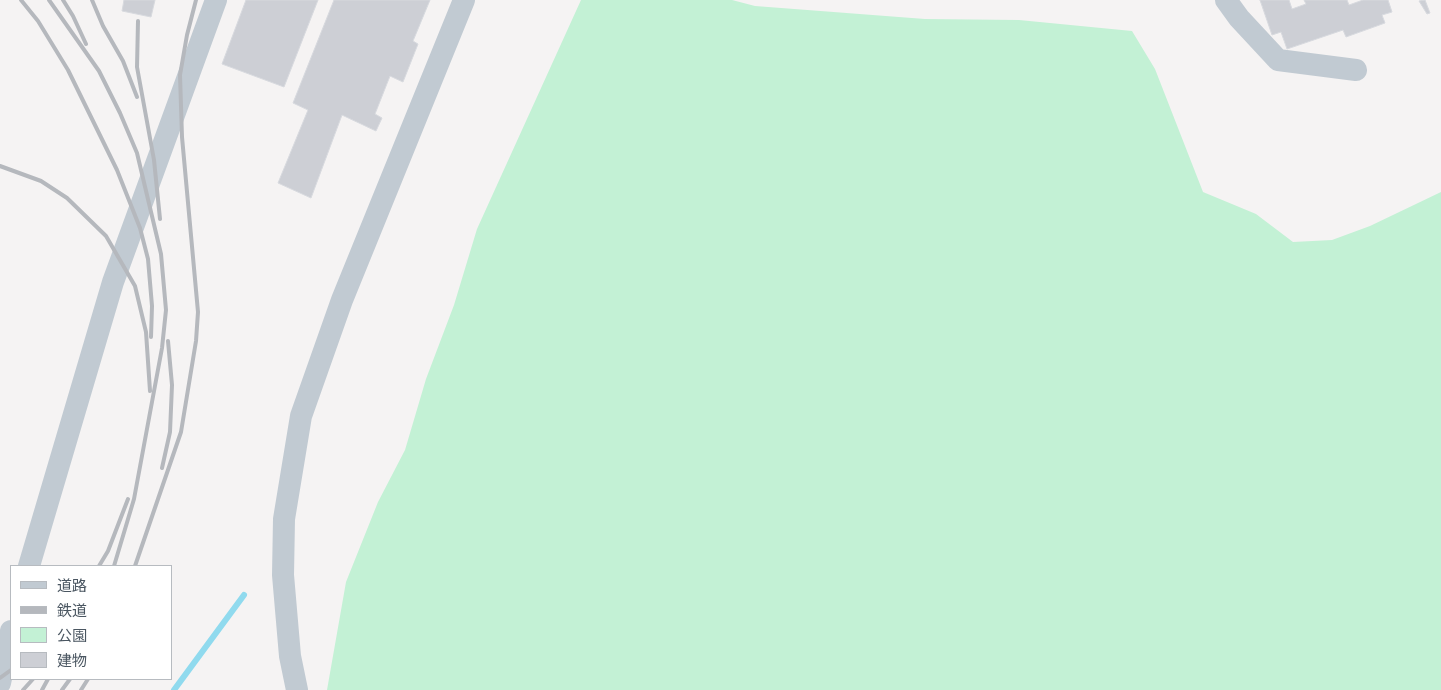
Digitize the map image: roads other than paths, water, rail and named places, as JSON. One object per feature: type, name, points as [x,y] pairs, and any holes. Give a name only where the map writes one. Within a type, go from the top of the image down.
[{"type":"street","points":[[29,565],[113,282],[216,0]]},
{"type":"street","points":[[297,690],[289,649],[283,576],[284,519],[301,416],[339,307],[464,0]]},
{"type":"street","points":[[1226,0],[1278,60],[1356,70]]},
{"type":"street","points":[[0,683],[10,636]]},
{"type":"waterway","points":[[174,690],[244,595]]},
{"type":"railway","points":[[21,0],[38,21],[68,70],[117,170],[140,228],[148,259],[152,306],[151,337]]},
{"type":"railway","points":[[49,0],[99,71],[120,113],[137,153],[161,254],[166,310],[162,348],[134,499],[114,565]]},
{"type":"railway","points":[[63,0],[86,44]]},
{"type":"railway","points":[[92,0],[103,26],[123,61],[137,97]]},
{"type":"railway","points":[[135,565],[181,432],[196,341],[198,312],[182,137],[180,75],[196,0]]},
{"type":"railway","points":[[138,21],[137,67],[154,160],[160,219]]},
{"type":"railway","points":[[0,166],[41,181],[67,198],[106,236],[135,286],[146,332],[150,391]]},
{"type":"railway","points":[[162,468],[170,432],[172,385],[168,341]]},
{"type":"railway","points":[[100,565],[108,551],[128,499]]},
{"type":"railway","points":[[0,678],[10,671]]},
{"type":"railway","points":[[23,690],[32,680]]},
{"type":"railway","points":[[42,690],[47,680]]},
{"type":"railway","points":[[62,690],[69,680]]},
{"type":"railway","points":[[81,690],[87,680]]}]
